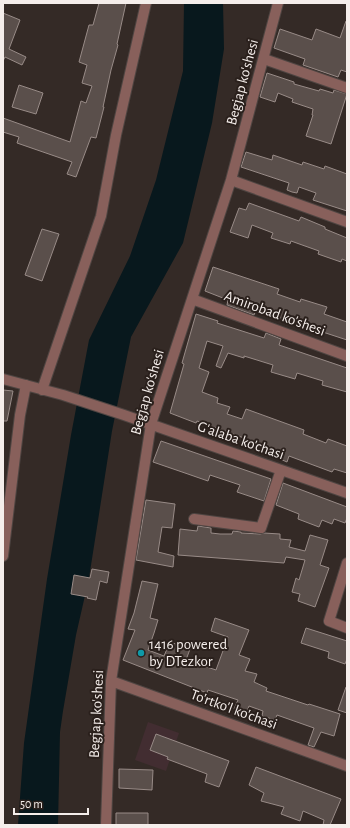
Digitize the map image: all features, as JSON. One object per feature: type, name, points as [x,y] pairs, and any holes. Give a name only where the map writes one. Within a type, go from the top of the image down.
[{"type":"street","points":[[42,390],[101,216],[116,135],[146,3]]},
{"type":"street","name":"Begjap ko'shesi","points":[[106,825],[111,681],[150,424],[231,180],[278,3]]},
{"type":"street","points":[[264,59],[347,88]]},
{"type":"street","points":[[231,180],[347,222]]},
{"type":"street","name":"Amirobad ko'shesi","points":[[192,299],[347,356]]},
{"type":"street","name":"G'alaba ko'chasi","points":[[3,379],[63,395],[124,415],[347,493]]},
{"type":"street","points":[[3,556],[20,415],[26,385]]},
{"type":"street","points":[[194,519],[261,528],[281,470]]},
{"type":"street","points":[[347,563],[329,622],[347,628]]},
{"type":"street","name":"To'rtko'l ko'chasi","points":[[111,681],[347,766]]},
{"type":"shaded area","points":[[184,3],[223,3],[224,49],[212,123],[183,243],[131,337],[112,431],[89,578],[76,635],[63,711],[60,732],[58,825],[18,825],[24,743],[47,579],[71,435],[89,340],[130,256],[156,180],[183,71]]},
{"type":"shaded area","points":[[148,722],[179,733],[166,771],[135,760]]},
{"type":"building","points":[[99,3],[126,3],[118,45],[96,138],[91,137],[76,177],[67,174],[72,162],[17,143],[19,137],[3,132],[3,118],[70,142],[81,101],[86,103],[92,86],[82,83],[87,65],[79,62],[89,25],[93,25]]},
{"type":"building","points":[[3,13],[20,20],[9,49],[26,57],[22,65],[5,57],[3,61]]},
{"type":"building","points":[[346,21],[347,72],[341,70],[338,77],[303,65],[305,59],[274,48],[280,29],[312,40],[316,29],[340,38]]},
{"type":"building","points":[[267,73],[294,82],[294,84],[319,91],[320,89],[333,93],[334,90],[347,94],[331,144],[306,136],[313,115],[313,109],[292,102],[293,99],[278,93],[275,102],[260,97]]},
{"type":"building","points":[[19,85],[43,93],[36,114],[12,107]]},
{"type":"building","points":[[246,152],[272,160],[273,155],[302,165],[303,162],[324,169],[325,166],[347,174],[347,211],[313,200],[316,193],[299,187],[297,193],[292,192],[287,190],[289,183],[241,167]]},
{"type":"building","points":[[249,203],[299,221],[301,217],[347,238],[347,261],[342,259],[341,262],[318,254],[319,251],[291,241],[290,244],[271,238],[273,233],[252,225],[248,238],[230,232],[239,208],[246,210]]},
{"type":"building","points":[[42,229],[59,234],[42,281],[25,275]]},
{"type":"building","points":[[213,267],[279,289],[277,294],[300,302],[301,299],[327,307],[324,314],[347,322],[347,340],[256,310],[254,315],[227,305],[228,300],[205,291]]},
{"type":"building","points":[[196,314],[218,321],[217,323],[264,338],[266,333],[281,339],[279,345],[347,368],[347,392],[322,385],[323,381],[297,373],[295,379],[271,372],[273,365],[244,356],[244,358],[228,353],[221,368],[216,366],[223,346],[207,341],[199,368],[209,372],[202,392],[218,398],[217,403],[230,407],[227,414],[242,419],[246,409],[304,430],[303,434],[326,443],[328,439],[347,446],[347,473],[334,469],[332,472],[289,456],[287,462],[264,452],[266,446],[197,421],[196,423],[170,413]]},
{"type":"building","points":[[3,390],[13,391],[7,421],[3,421]]},
{"type":"building","points":[[161,441],[271,479],[264,501],[237,492],[240,485],[210,475],[208,481],[153,462]]},
{"type":"building","points":[[283,483],[347,507],[347,518],[345,523],[334,519],[332,524],[322,520],[319,527],[298,519],[299,514],[276,505]]},
{"type":"building","points":[[146,500],[175,504],[172,528],[162,527],[158,552],[174,556],[173,567],[136,560]]},
{"type":"building","points":[[198,526],[211,528],[211,533],[220,534],[232,534],[233,531],[241,533],[280,534],[280,539],[291,540],[289,547],[305,551],[310,535],[328,540],[320,565],[329,568],[315,607],[298,601],[300,594],[292,592],[296,578],[299,580],[305,560],[286,557],[284,563],[178,555],[180,529],[197,531]]},
{"type":"building","points":[[92,569],[109,572],[107,583],[100,581],[96,600],[71,594],[74,575],[90,578]]},
{"type":"building","points":[[142,581],[158,584],[150,618],[158,620],[148,650],[164,656],[170,642],[190,649],[186,660],[216,670],[228,637],[211,631],[215,618],[249,630],[239,655],[250,659],[245,671],[257,674],[254,682],[267,688],[266,691],[340,714],[334,736],[321,732],[314,747],[308,745],[314,728],[277,715],[275,720],[262,716],[263,711],[249,706],[246,714],[234,709],[238,700],[208,690],[207,693],[123,660],[135,630],[128,629],[134,613]]},
{"type":"building","points":[[306,628],[347,641],[347,659],[345,664],[328,658],[329,652],[301,643]]},
{"type":"building","points":[[347,687],[347,713],[338,710]]},
{"type":"building","points":[[156,734],[229,761],[219,787],[205,782],[207,774],[167,759],[168,757],[150,750]]},
{"type":"building","points":[[256,767],[341,799],[330,825],[323,825],[324,820],[303,811],[300,821],[281,814],[284,807],[261,801],[264,793],[249,785]]},
{"type":"building","points":[[119,769],[153,770],[152,790],[119,788]]},
{"type":"building","points":[[116,813],[148,813],[148,825],[116,825]]},
{"type":"place","name":"1416 powered by DTezkor","points":[[141,653]]}]
